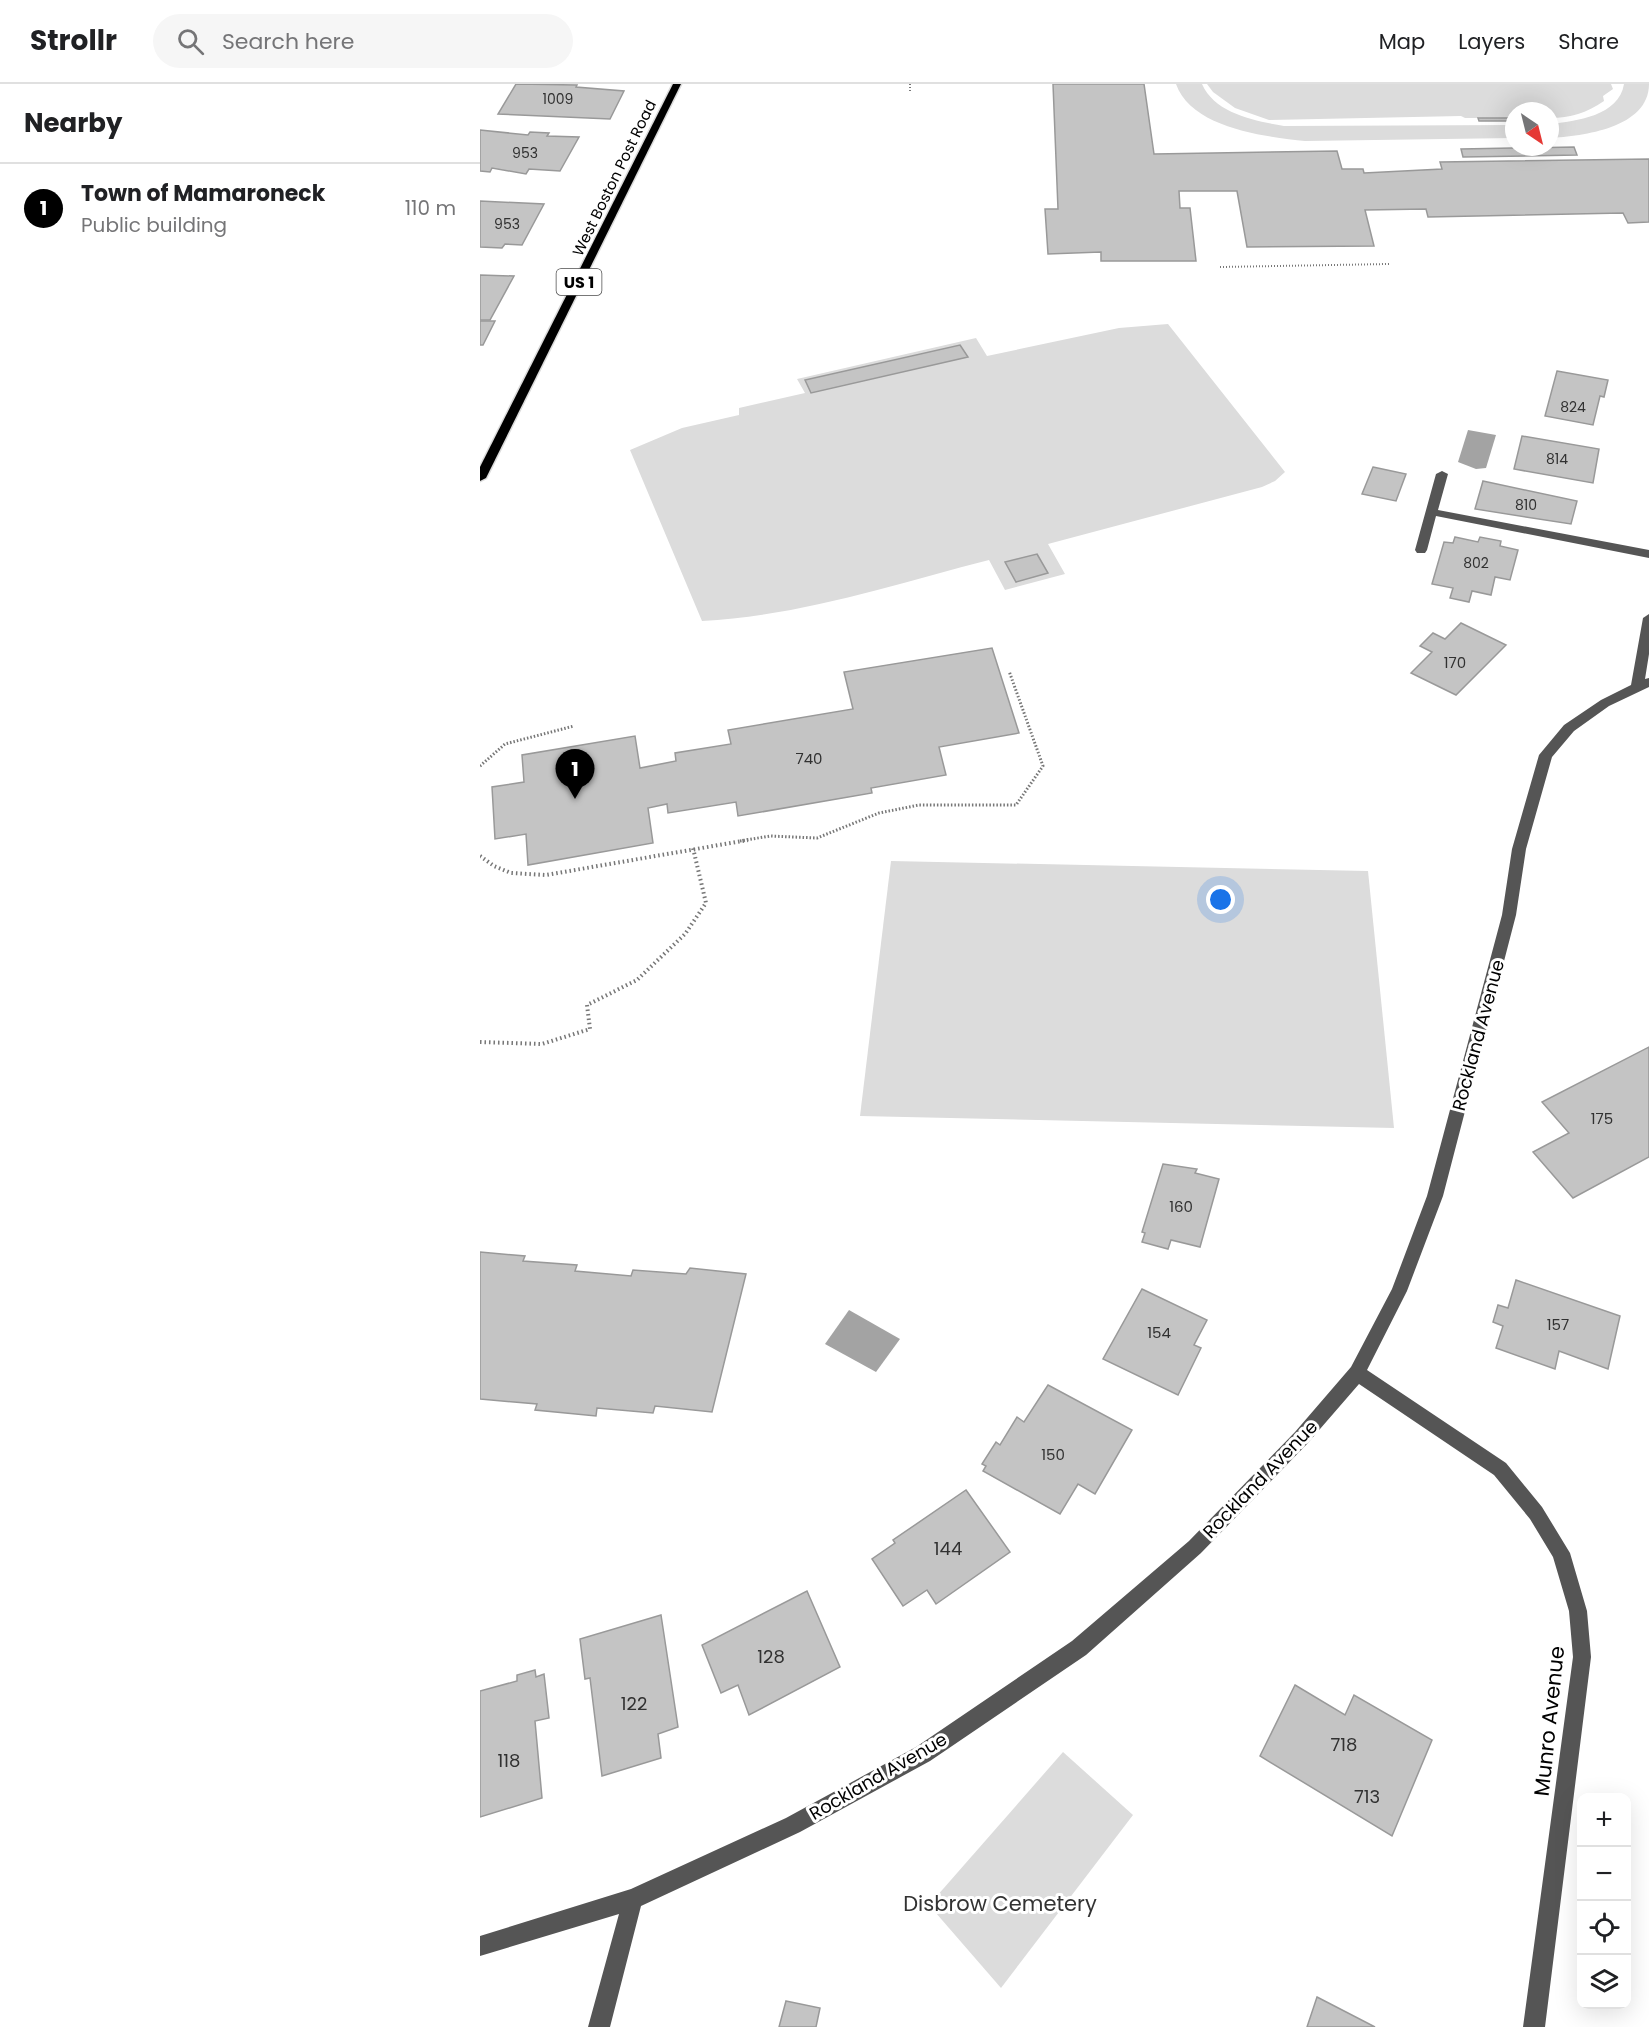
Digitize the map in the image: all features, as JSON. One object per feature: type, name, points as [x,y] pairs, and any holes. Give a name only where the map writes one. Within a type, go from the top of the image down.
[{"type":"main road","name":"West Boston Post Road","points":[[480,478],[677,84]]},
{"type":"street","points":[[1421,550],[1442,474]]},
{"type":"street","points":[[1432,512],[1649,554]]},
{"type":"street","points":[[1643,684],[1649,618]]},
{"type":"street","name":"Rockland Avenue","points":[[480,1946],[633,1899],[793,1825],[923,1754],[1079,1648],[1195,1547],[1301,1438],[1357,1372],[1399,1291],[1435,1196],[1509,915],[1519,849],[1546,755],[1569,728],[1605,703],[1643,684]]},
{"type":"street","name":"Munro Avenue","points":[[1357,1372],[1500,1470],[1536,1513],[1561,1553],[1578,1611],[1582,1657],[1534,2027]]},
{"type":"street","points":[[599,2027],[633,1899]]},
{"type":"path","points":[[910,84],[910,91]]},
{"type":"path","points":[[1220,267],[1389,264]]},
{"type":"path","points":[[480,856],[485,862],[522,877],[770,836],[817,838],[879,813],[919,805],[1016,805],[1043,766],[1009,671]]},
{"type":"path","points":[[480,766],[505,744],[574,726]]},
{"type":"path","points":[[480,1042],[542,1044],[590,1029],[587,1005],[637,980],[686,934],[706,903],[693,849]]},
{"type":"green space","points":[[1176,84],[1202,84],[1216,103],[1237,114],[1261,122],[1284,126],[1505,125],[1505,138],[1305,141],[1270,137],[1232,128],[1213,120],[1197,111],[1184,99]]},
{"type":"green space","points":[[1207,84],[1611,84],[1613,89],[1603,96],[1604,101],[1591,109],[1559,118],[1559,102],[1505,102],[1505,121],[1479,121],[1478,118],[1461,116],[1269,120],[1235,108],[1213,92]]},
{"type":"green space","points":[[1624,84],[1649,84],[1646,99],[1638,111],[1626,120],[1596,132],[1559,137],[1559,123],[1595,115],[1614,103]]},
{"type":"green space","points":[[1168,324],[1285,472],[1275,481],[1262,487],[1048,544],[1065,574],[1005,590],[989,560],[811,606],[739,618],[702,621],[630,450],[682,428],[739,415],[739,408],[805,393],[797,379],[976,338],[987,356],[1119,328]]},
{"type":"green space","points":[[891,861],[1368,871],[1394,1128],[860,1116]]},
{"type":"green space","name":"Disbrow Cemetery","points":[[1063,1752],[1133,1815],[1001,1988],[929,1905]]},
{"type":"shaded area","points":[[1468,430],[1496,435],[1486,468],[1476,469],[1458,462]]},
{"type":"shaded area","points":[[849,1310],[900,1339],[876,1372],[825,1344]]},
{"type":"building","points":[[516,84],[577,85],[576,87],[624,91],[610,119],[498,114]]},
{"type":"building","points":[[1053,84],[1144,84],[1154,154],[1337,151],[1342,169],[1363,169],[1364,173],[1442,169],[1440,162],[1649,159],[1649,222],[1628,223],[1623,213],[1428,217],[1426,209],[1365,210],[1374,246],[1247,247],[1237,191],[1179,191],[1180,208],[1190,208],[1196,261],[1101,261],[1101,252],[1048,254],[1045,209],[1058,209]]},
{"type":"building","points":[[1478,118],[1505,118],[1505,121],[1479,121]]},
{"type":"building","points":[[480,130],[528,135],[530,132],[549,133],[547,136],[579,137],[560,171],[529,169],[526,174],[492,168],[490,172],[480,171]]},
{"type":"building","points":[[1559,147],[1574,147],[1577,155],[1559,155]]},
{"type":"building","points":[[1505,148],[1505,156],[1520,156],[1463,157],[1461,149]]},
{"type":"building","points":[[480,201],[544,204],[522,245],[505,244],[502,248],[480,247]]},
{"type":"building","points":[[480,275],[514,276],[490,320],[480,320]]},
{"type":"building","points":[[480,321],[495,321],[483,345],[480,345]]},
{"type":"building","points":[[960,345],[968,357],[811,393],[805,380]]},
{"type":"building","points":[[1557,371],[1608,380],[1604,397],[1600,396],[1593,425],[1545,416]]},
{"type":"building","points":[[1522,436],[1599,449],[1593,483],[1514,469]]},
{"type":"building","points":[[1373,467],[1406,474],[1396,501],[1362,494]]},
{"type":"building","points":[[1483,481],[1577,501],[1571,524],[1475,509]]},
{"type":"building","points":[[1455,537],[1478,542],[1480,537],[1501,541],[1500,546],[1518,550],[1510,580],[1495,577],[1491,595],[1472,591],[1469,602],[1450,598],[1453,588],[1432,584],[1444,542],[1453,543]]},
{"type":"building","points":[[1037,554],[1048,573],[1016,582],[1005,562]]},
{"type":"building","points":[[1461,623],[1506,645],[1456,695],[1411,673],[1432,652],[1420,646],[1433,633],[1445,639]]},
{"type":"building","points":[[992,648],[1019,733],[939,747],[946,775],[871,788],[872,793],[738,816],[736,802],[668,813],[667,804],[648,808],[653,843],[528,865],[526,834],[495,839],[492,787],[524,782],[522,755],[635,736],[640,768],[676,761],[675,753],[731,744],[728,730],[853,709],[844,672]]},
{"type":"building","points":[[1649,1047],[1649,1157],[1573,1198],[1533,1152],[1569,1133],[1542,1102]]},
{"type":"building","points":[[1163,1164],[1197,1169],[1195,1173],[1219,1179],[1200,1247],[1171,1240],[1168,1249],[1142,1242],[1145,1233],[1142,1232]]},
{"type":"building","points":[[480,1252],[525,1256],[523,1261],[577,1265],[575,1271],[631,1276],[633,1270],[686,1274],[690,1268],[746,1274],[712,1412],[655,1406],[653,1413],[597,1408],[596,1416],[535,1410],[537,1404],[480,1399]]},
{"type":"building","points":[[1516,1280],[1620,1316],[1608,1369],[1559,1351],[1555,1369],[1496,1348],[1503,1326],[1493,1322],[1498,1305],[1508,1308]]},
{"type":"building","points":[[1142,1289],[1207,1320],[1194,1345],[1201,1348],[1178,1395],[1103,1359]]},
{"type":"building","points":[[1048,1385],[1132,1430],[1095,1494],[1078,1484],[1060,1514],[983,1471],[986,1466],[982,1464],[996,1442],[1000,1445],[1017,1417],[1024,1422]]},
{"type":"building","points":[[966,1490],[1010,1552],[936,1604],[927,1590],[903,1606],[872,1559],[895,1543],[893,1540]]},
{"type":"building","points":[[807,1591],[840,1667],[749,1715],[738,1685],[721,1693],[702,1645]]},
{"type":"building","points":[[661,1615],[678,1727],[658,1734],[661,1758],[602,1776],[590,1678],[585,1679],[580,1639]]},
{"type":"building","points":[[535,1670],[536,1677],[544,1674],[549,1718],[535,1721],[542,1798],[480,1817],[480,1691],[517,1681],[517,1675]]},
{"type":"building","points":[[1295,1685],[1345,1715],[1354,1695],[1432,1740],[1392,1836],[1260,1756]]},
{"type":"building","points":[[1317,1997],[1375,2027],[1307,2027]]},
{"type":"building","points":[[786,2001],[820,2008],[816,2027],[779,2027]]},
{"type":"place","name":"Town of Mamaroneck","points":[[575,799]]}]
